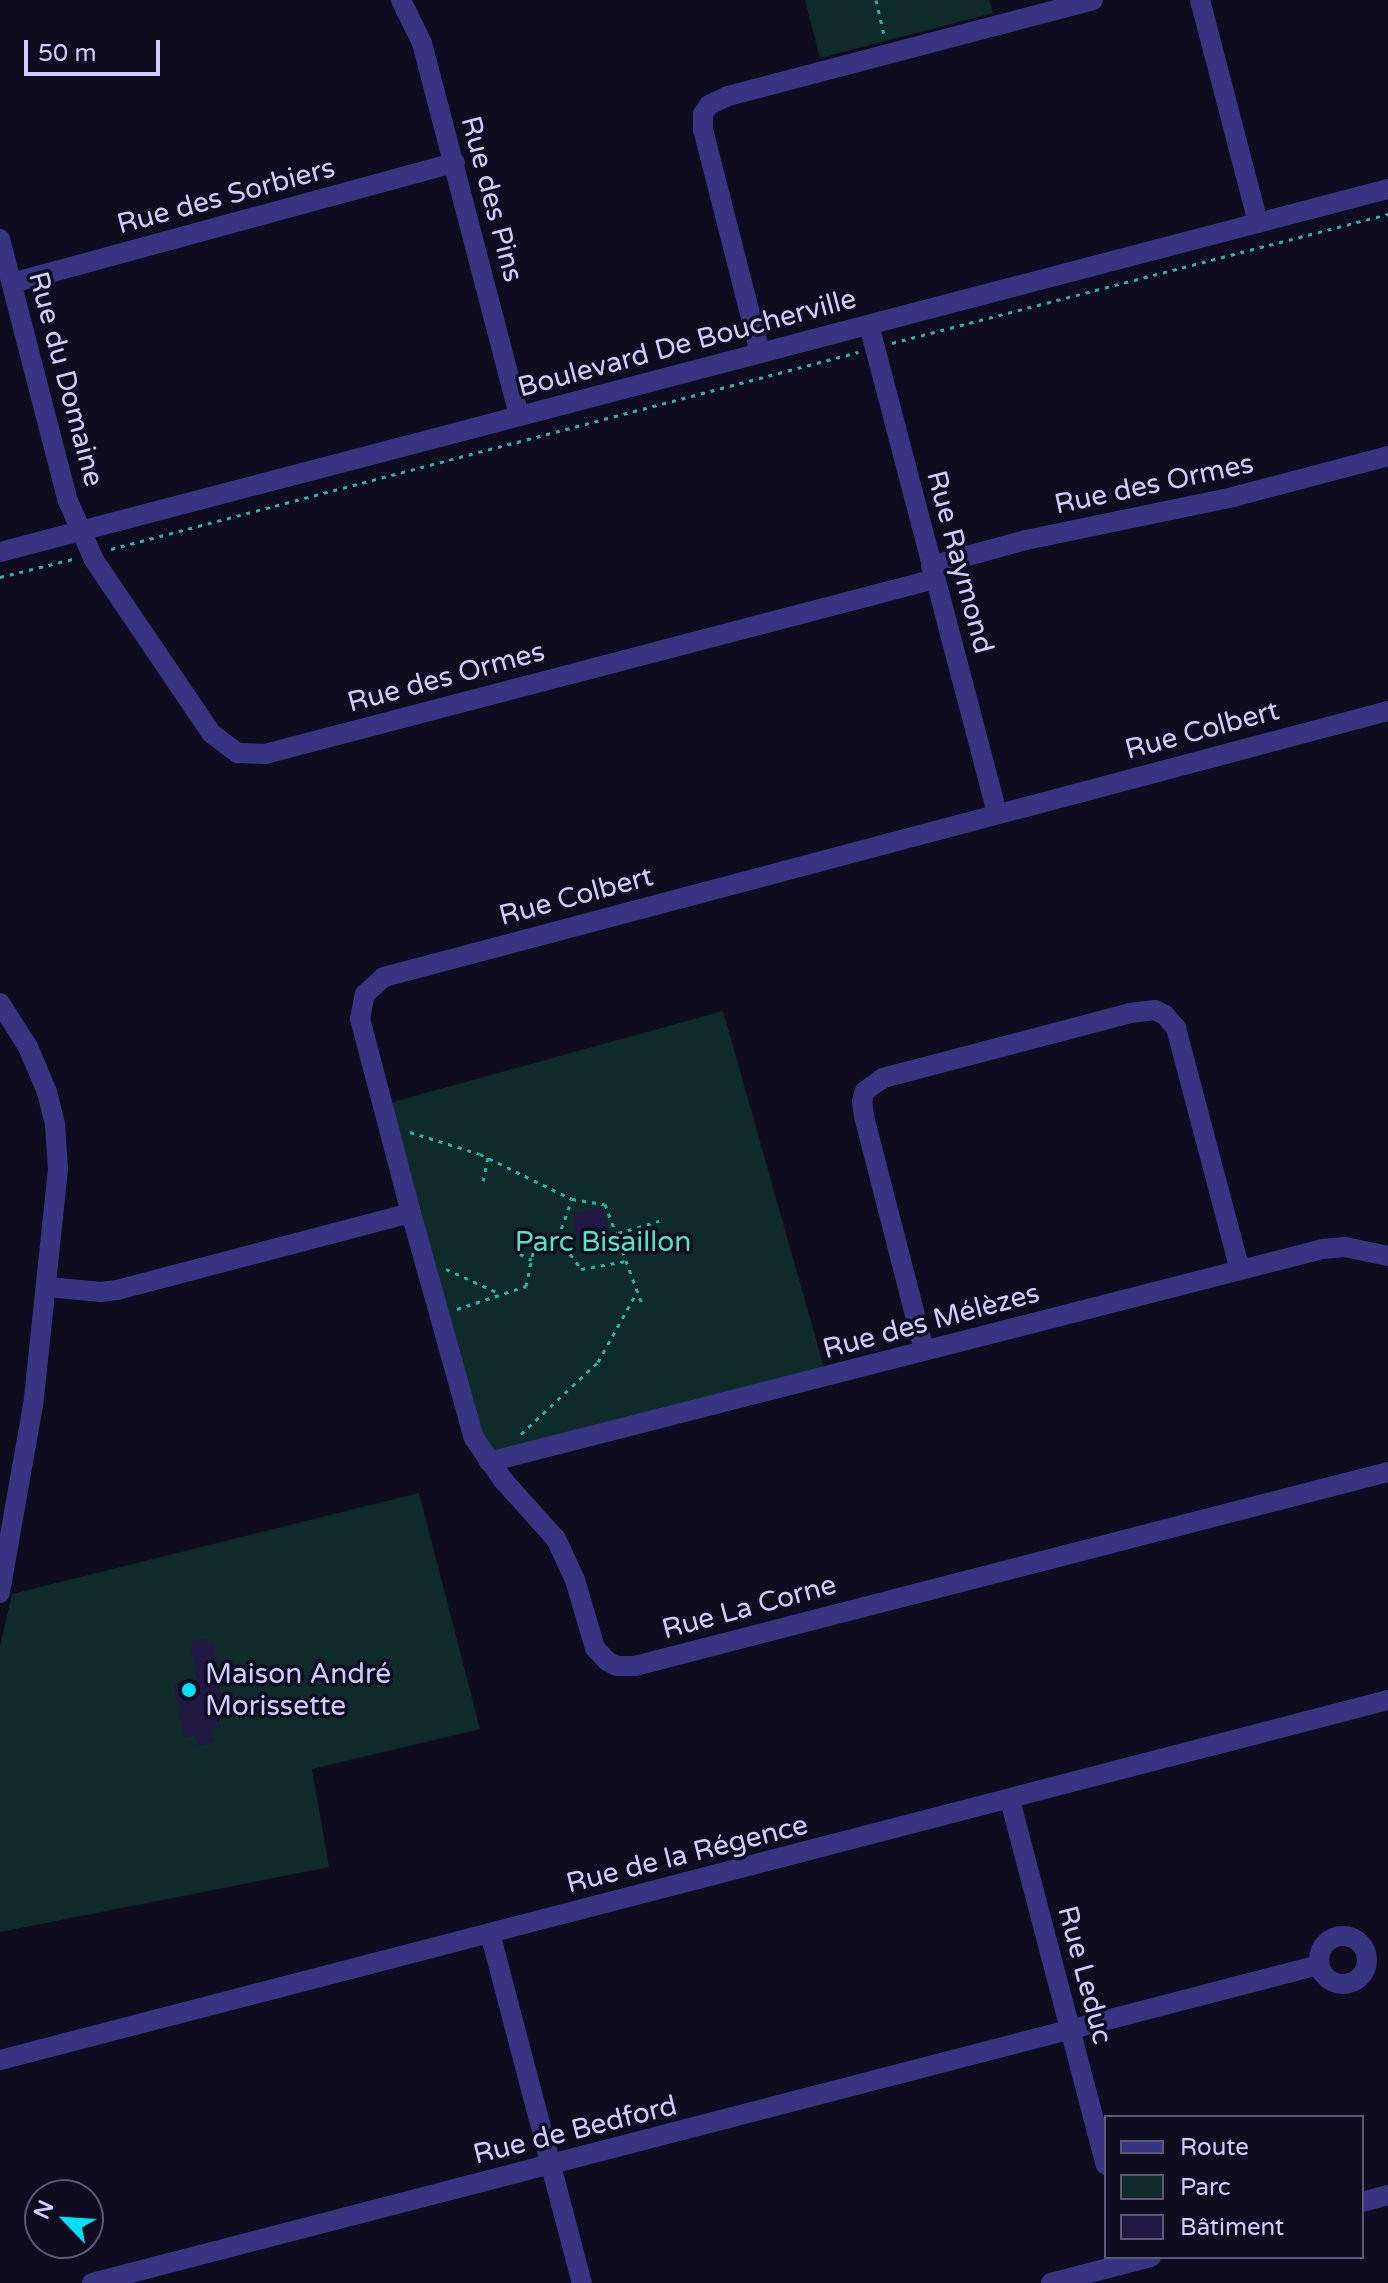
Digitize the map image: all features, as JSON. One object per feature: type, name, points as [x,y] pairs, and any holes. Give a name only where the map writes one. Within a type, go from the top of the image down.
[{"type":"street","name":"Rue des Pins","points":[[401,0],[422,43],[519,416]]},
{"type":"street","points":[[760,353],[703,130],[703,114],[717,99],[1093,0]]},
{"type":"street","points":[[1200,0],[1258,223]]},
{"type":"street","name":"Rue des Sorbiers","points":[[12,283],[455,163]]},
{"type":"street","name":"Boulevard De Boucherville","points":[[0,552],[1388,189]]},
{"type":"street","name":"Rue du Domaine","points":[[0,239],[68,501],[81,531]]},
{"type":"street","name":"Rue Raymond","points":[[869,325],[997,813]]},
{"type":"street","name":"Rue des Ormes","points":[[81,531],[94,560],[211,733],[225,748],[251,755],[933,572],[1026,540],[1233,497],[1388,456]]},
{"type":"street","name":"Rue Colbert","points":[[411,1213],[360,1012],[365,994],[384,977],[1388,711]]},
{"type":"street","points":[[0,1003],[35,1062],[55,1124],[57,1188],[48,1287],[18,1505],[0,1593]]},
{"type":"street","points":[[924,1350],[864,1117],[862,1101],[865,1091],[883,1078],[1130,1013],[1155,1010],[1165,1015],[1176,1028],[1240,1270]]},
{"type":"street","points":[[48,1287],[117,1290],[411,1213]]},
{"type":"street","name":"Rue La Corne","points":[[411,1213],[474,1438],[489,1462],[556,1539],[575,1580],[595,1648],[607,1661],[623,1667],[1388,1472]]},
{"type":"street","name":"Rue des Mélèzes","points":[[489,1462],[1337,1247],[1388,1256]]},
{"type":"street","name":"Rue de la Régence","points":[[0,2060],[1388,1700]]},
{"type":"street","name":"Rue Leduc","points":[[1010,1800],[1104,2157]]},
{"type":"street","points":[[490,1933],[582,2283]]},
{"type":"street","name":"Rue de Bedford","points":[[92,2283],[1319,1965]]},
{"type":"street","points":[[1364,2201],[1388,2195]]},
{"type":"street","points":[[1051,2283],[1137,2259]]},
{"type":"path","points":[[876,0],[888,53]]},
{"type":"path","points":[[891,343],[1388,214]]},
{"type":"path","name":"Boulevard De Boucherville","points":[[110,549],[857,352]]},
{"type":"path","points":[[0,577],[73,558]]},
{"type":"path","points":[[388,1124],[488,1158],[572,1199],[605,1204],[642,1304]]},
{"type":"path","points":[[483,1181],[488,1158]]},
{"type":"path","points":[[558,1238],[572,1199]]},
{"type":"path","points":[[618,1233],[659,1221]]},
{"type":"path","points":[[438,1315],[526,1286],[536,1239],[558,1238]]},
{"type":"path","points":[[558,1238],[581,1269],[628,1261]]},
{"type":"path","points":[[520,1254],[532,1260]]},
{"type":"path","points":[[423,1258],[501,1294]]},
{"type":"path","points":[[512,1442],[598,1362],[638,1290]]},
{"type":"green space","points":[[805,0],[989,0],[993,13],[820,58]]},
{"type":"green space","name":"Parc Bisaillon","points":[[723,1011],[827,1378],[489,1462],[382,1105]]},
{"type":"green space","points":[[419,1493],[480,1729],[312,1769],[329,1867],[0,1932],[0,1646],[12,1594]]},
{"type":"building","points":[[603,1207],[609,1234],[578,1239],[573,1214]]},
{"type":"building","name":"Maison André Morissette","points":[[206,1638],[208,1646],[214,1644],[222,1706],[215,1708],[220,1727],[211,1729],[215,1742],[198,1746],[195,1735],[184,1738],[174,1685],[197,1680],[191,1649],[193,1641]]},
{"type":"place","name":"Maison André Morissette","points":[[189,1690]]}]
